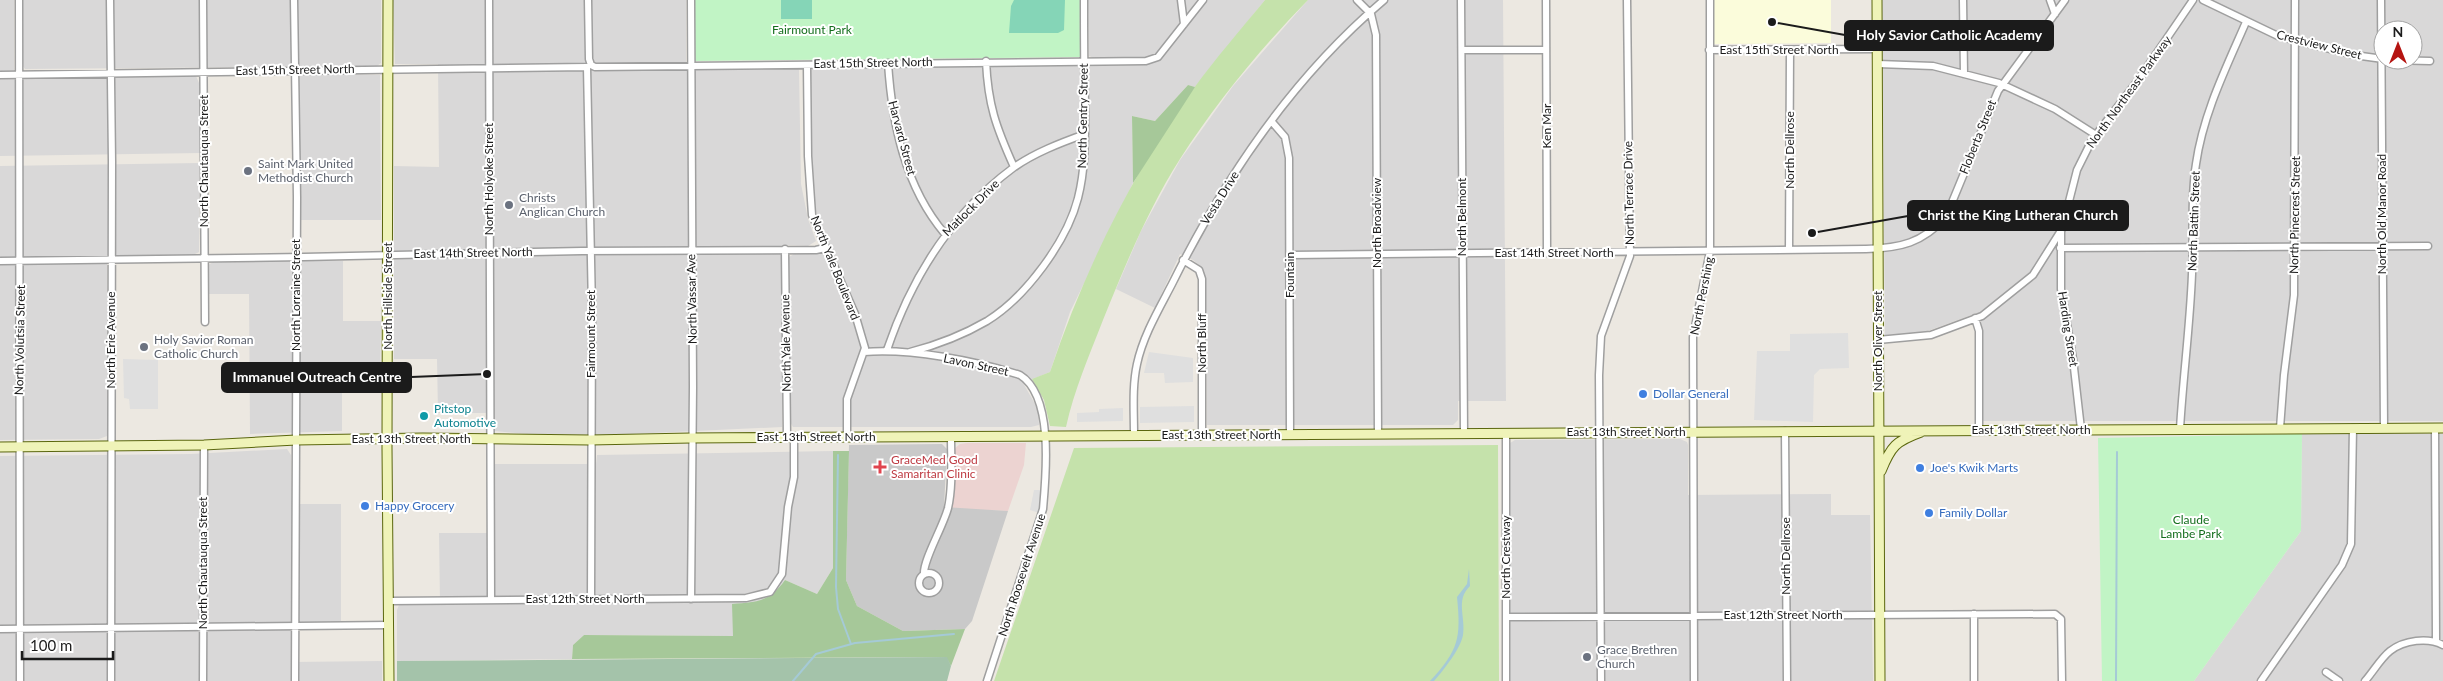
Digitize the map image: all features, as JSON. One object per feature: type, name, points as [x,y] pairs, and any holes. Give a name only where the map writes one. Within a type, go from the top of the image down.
[{"type":"main road","name":"North Hillside Street","points":[[388,0],[387,439],[389,681]]},
{"type":"main road","name":"North Oliver Street","points":[[1878,0],[1880,681]]},
{"type":"main road","name":"East 13th Street North","points":[[0,447],[204,444],[296,440],[491,438],[590,440],[1785,430],[2439,428]]},
{"type":"main road","points":[[1879,476],[1890,449],[1896,443],[1927,430]]},
{"type":"street","name":"North Volutsia Street","points":[[19,0],[20,681]]},
{"type":"street","name":"North Erie Avenue","points":[[110,0],[112,259],[111,681]]},
{"type":"street","name":"North Chautauqua Street","points":[[203,0],[205,322]]},
{"type":"street","name":"North Lorraine Street","points":[[294,0],[296,257],[295,681]]},
{"type":"street","name":"North Holyoke Street","points":[[489,0],[491,599]]},
{"type":"street","name":"Fairmount Street","points":[[588,0],[592,251],[591,599]]},
{"type":"street","name":"North Vassar Ave","points":[[691,0],[691,599]]},
{"type":"street","name":"North Gentry Street","points":[[906,353],[940,344],[999,313],[1041,271],[1065,230],[1078,198],[1084,157],[1084,0]]},
{"type":"street","points":[[1181,0],[1184,24]]},
{"type":"street","points":[[1184,24],[1203,0]]},
{"type":"street","points":[[1357,0],[1370,12]]},
{"type":"street","name":"Vesta Drive","points":[[1134,436],[1134,386],[1138,361],[1156,314],[1196,236],[1244,160],[1308,75],[1384,0]]},
{"type":"street","name":"North Belmont","points":[[1461,0],[1464,433]]},
{"type":"street","name":"Ken Mar","points":[[1546,0],[1547,253]]},
{"type":"street","name":"North Terrace Drive","points":[[1600,681],[1601,336],[1620,287],[1630,252],[1627,0]]},
{"type":"street","name":"North Pershing","points":[[1694,681],[1693,337],[1710,251],[1710,0]]},
{"type":"street","points":[[1963,0],[1964,74]]},
{"type":"street","points":[[2050,0],[2055,14]]},
{"type":"street","name":"Floberta Street","points":[[1878,249],[1917,241],[1932,232],[1946,217],[1998,91],[2065,0]]},
{"type":"street","name":"North Northeast Parkway","points":[[1878,340],[1931,335],[1982,316],[2033,275],[2062,229],[2077,170],[2096,135],[2139,79],[2193,0]]},
{"type":"street","name":"Crestview Street","points":[[2203,0],[2246,22],[2295,41],[2373,58]]},
{"type":"street","name":"North Pinecrest Street","points":[[2280,428],[2284,375],[2294,294],[2295,0]]},
{"type":"street","name":"North Old Manor Road","points":[[2381,0],[2382,20]]},
{"type":"street","name":"North Broadview","points":[[1370,12],[1376,35],[1378,434]]},
{"type":"street","name":"North Battin Street","points":[[2180,429],[2189,334],[2191,219],[2196,163],[2213,97],[2246,22]]},
{"type":"street","name":"East 15th Street North","points":[[0,75],[986,61],[1146,61],[1155,58],[1184,24]]},
{"type":"street","name":"East 15th Street North","points":[[1709,50],[1878,49]]},
{"type":"street","points":[[1462,50],[1546,50]]},
{"type":"street","name":"North Dellrose","points":[[1789,250],[1790,50]]},
{"type":"street","points":[[986,61],[993,118],[1014,168]]},
{"type":"street","name":"Crestview Street","points":[[2423,61],[2430,61]]},
{"type":"street","name":"Harvard Street","points":[[888,63],[891,103],[907,170],[931,217],[945,234]]},
{"type":"street","points":[[1878,64],[1933,66],[2003,85],[2055,109],[2096,135]]},
{"type":"street","name":"North Yale Boulevard","points":[[807,65],[808,156],[812,215],[855,314],[865,348],[864,352]]},
{"type":"street","name":"North Old Manor Road","points":[[2384,70],[2382,246],[2384,428]]},
{"type":"street","name":"Fountain","points":[[1272,122],[1280,130],[1288,147],[1290,435]]},
{"type":"street","name":"Matlock Drive","points":[[886,350],[914,283],[945,234],[982,193],[1014,168],[1051,147],[1085,134]]},
{"type":"street","name":"Harding Street","points":[[2062,229],[2060,248],[2062,289],[2081,429]]},
{"type":"street","points":[[2060,248],[2428,246]]},
{"type":"street","name":"East 14th Street North","points":[[0,260],[296,257],[489,252],[816,250],[825,248]]},
{"type":"street","name":"North Yale Avenue","points":[[776,583],[782,574],[788,507],[794,477],[785,249]]},
{"type":"street","name":"East 14th Street North","points":[[1290,255],[1878,249]]},
{"type":"street","name":"North Bluff","points":[[1184,260],[1198,270],[1202,279],[1202,435]]},
{"type":"street","points":[[1975,318],[1979,331],[1979,430]]},
{"type":"street","name":"Lavon Street","points":[[864,352],[886,350],[958,359],[1020,375],[1028,380],[1043,412],[1044,436]]},
{"type":"street","points":[[846,437],[847,399],[864,352]]},
{"type":"street","points":[[2261,681],[2342,565],[2351,544],[2353,428]]},
{"type":"street","points":[[2436,642],[2439,428]]},
{"type":"street","name":"North Dellrose","points":[[1785,430],[1787,681]]},
{"type":"street","name":"North Crestway","points":[[1506,433],[1506,681]]},
{"type":"street","name":"North Roosevelt Avenue","points":[[987,681],[1043,509],[1044,436]]},
{"type":"street","points":[[924,574],[923,566],[940,532],[948,506],[951,437]]},
{"type":"street","name":"North Chautauqua Street","points":[[203,681],[204,444]]},
{"type":"street","name":"East 12th Street North","points":[[389,601],[746,598],[770,592],[776,583]]},
{"type":"street","name":"East 12th Street North","points":[[1506,617],[1880,614],[2059,616],[2062,681]]},
{"type":"street","points":[[1974,614],[1974,681]]},
{"type":"street","points":[[0,629],[389,625]]},
{"type":"street","points":[[2365,681],[2390,650],[2413,641],[2436,642],[2443,645]]},
{"type":"street","points":[[2326,672],[2338,681]]},
{"type":"shaded area","points":[[0,0],[14,0],[14,77],[196,76],[199,83],[201,153],[0,156]]},
{"type":"shaded area","points":[[22,0],[381,0],[381,63],[377,66],[25,69],[22,65]]},
{"type":"shaded area","points":[[393,0],[686,0],[686,70],[797,68],[799,70],[801,184],[808,219],[816,241],[808,246],[783,245],[782,427],[610,435],[527,434],[495,431],[492,413],[438,413],[437,359],[394,359],[394,166],[439,167],[438,64],[395,64]]},
{"type":"shaded area","points":[[1088,0],[1265,0],[1195,87],[1188,85],[1155,121],[1132,116],[1133,183],[1070,312],[1050,372],[1023,383],[1038,409],[1039,425],[1031,427],[793,427],[790,422],[789,257],[794,254],[820,253],[830,249],[818,222],[812,192],[809,72],[814,68],[1131,65],[1131,57],[1094,58],[1089,56]]},
{"type":"shaded area","points":[[1308,0],[1503,0],[1506,401],[1458,401],[1458,420],[1453,425],[1207,425],[1206,280],[1199,265],[1180,254],[1155,308],[1116,289],[1141,231],[1180,160],[1233,86]]},
{"type":"shaded area","points":[[1713,0],[1831,0],[1831,43],[1713,44]]},
{"type":"shaded area","points":[[1882,0],[2443,0],[2443,421],[1983,421],[1981,321],[1977,313],[1925,332],[1885,335]]},
{"type":"shaded area","points":[[301,74],[380,75],[381,220],[300,220],[299,78]]},
{"type":"shaded area","points":[[200,163],[199,252],[193,255],[107,255],[107,436],[99,439],[0,440],[0,166]]},
{"type":"shaded area","points":[[215,261],[343,261],[343,321],[381,321],[380,376],[342,376],[342,431],[250,434],[249,294],[209,294],[208,265]]},
{"type":"shaded area","points":[[1848,333],[1849,368],[1820,369],[1814,375],[1813,422],[1754,420],[1757,351],[1790,351],[1790,334]]},
{"type":"shaded area","points":[[1149,352],[1193,358],[1193,382],[1165,383],[1164,373],[1144,373]]},
{"type":"shaded area","points":[[123,359],[158,360],[158,409],[130,409],[129,399],[124,398]]},
{"type":"shaded area","points":[[1194,406],[1194,422],[1140,423],[1140,407]]},
{"type":"shaded area","points":[[1123,408],[1123,421],[1077,422],[1077,413],[1099,412],[1099,409]]},
{"type":"shaded area","points":[[2302,434],[2443,434],[2443,681],[2194,681],[2301,531]]},
{"type":"shaded area","points":[[1680,439],[1687,442],[1688,445],[1688,495],[1831,494],[1831,515],[1870,515],[1873,681],[1510,681],[1510,443],[1515,440]]},
{"type":"shaded area","points":[[1026,443],[1024,465],[1008,511],[951,509],[954,493],[954,449],[960,444]]},
{"type":"shaded area","points":[[942,444],[947,449],[944,507],[1008,511],[972,621],[965,629],[903,631],[857,606],[846,580],[849,445]]},
{"type":"shaded area","points":[[287,449],[291,455],[292,504],[341,504],[341,622],[291,622],[291,662],[382,661],[382,681],[0,681],[0,456],[191,454]]},
{"type":"shaded area","points":[[833,451],[833,568],[817,594],[785,580],[774,595],[761,601],[748,603],[733,636],[584,635],[573,645],[572,659],[397,661],[397,610],[399,605],[440,603],[439,533],[494,533],[495,464],[596,464],[597,455]]},
{"type":"shaded area","points":[[1034,490],[1045,490],[1042,514],[1030,510]]},
{"type":"shaded area","points":[[947,657],[951,666],[947,681],[397,681],[397,661]]},
{"type":"green space","name":"Fairmount Park","points":[[694,0],[1080,0],[1080,57],[695,61]]},
{"type":"green space","points":[[781,0],[812,0],[812,19],[781,19]]},
{"type":"green space","points":[[1014,0],[1065,0],[1064,30],[1058,33],[1009,33],[1011,6]]},
{"type":"green space","points":[[1265,0],[1308,0],[1273,37],[1224,97],[1168,178],[1138,238],[1111,300],[1087,360],[1066,427],[1050,426],[1044,400],[1032,379],[1050,372],[1063,334],[1094,261],[1130,189],[1150,155],[1194,88]]},
{"type":"green space","points":[[1188,85],[1195,87],[1133,183],[1132,116],[1155,121]]},
{"type":"green space","name":"Claude Lambe Park","points":[[2302,434],[2301,531],[2194,681],[2102,681],[2098,438]]},
{"type":"green space","points":[[1498,445],[1499,681],[994,681],[1074,448]]},
{"type":"green space","points":[[833,451],[849,451],[846,580],[857,606],[903,631],[965,629],[951,666],[946,657],[572,659],[573,645],[584,635],[733,636],[732,604],[762,600],[774,593],[785,580],[817,594],[833,568]]},
{"type":"water","points":[[1469,569],[1470,586],[1463,597],[1462,603],[1464,628],[1462,640],[1442,671],[1434,681],[1430,681],[1447,661],[1456,643],[1459,623],[1457,597],[1467,584]]},
{"type":"waterway","points":[[2116,681],[2117,452]]},
{"type":"waterway","points":[[838,455],[836,587],[838,609],[851,644]]},
{"type":"waterway","points":[[793,681],[816,654],[855,643],[954,634]]},
{"type":"place","name":"Holy Savior Catholic Academy","points":[[1772,22]]},
{"type":"place","name":"Saint Mark United Methodist Church","points":[[248,171]]},
{"type":"place","name":"Christs Anglican Church","points":[[509,205]]},
{"type":"place","name":"Christ the King Lutheran Church","points":[[1812,233]]},
{"type":"place","name":"Holy Savior Roman Catholic Church","points":[[144,347]]},
{"type":"place","name":"Immanuel Outreach Centre","points":[[487,374]]},
{"type":"place","name":"Dollar General","points":[[1643,394]]},
{"type":"place","name":"Pitstop Automotive","points":[[424,416]]},
{"type":"place","name":"GraceMed Good Samaritan Clinic","points":[[880,467]]},
{"type":"place","name":"Joe's Kwik Marts","points":[[1920,468]]},
{"type":"place","name":"Happy Grocery","points":[[365,506]]},
{"type":"place","name":"Family Dollar","points":[[1929,513]]},
{"type":"place","name":"Grace Brethren Church","points":[[1587,657]]}]
